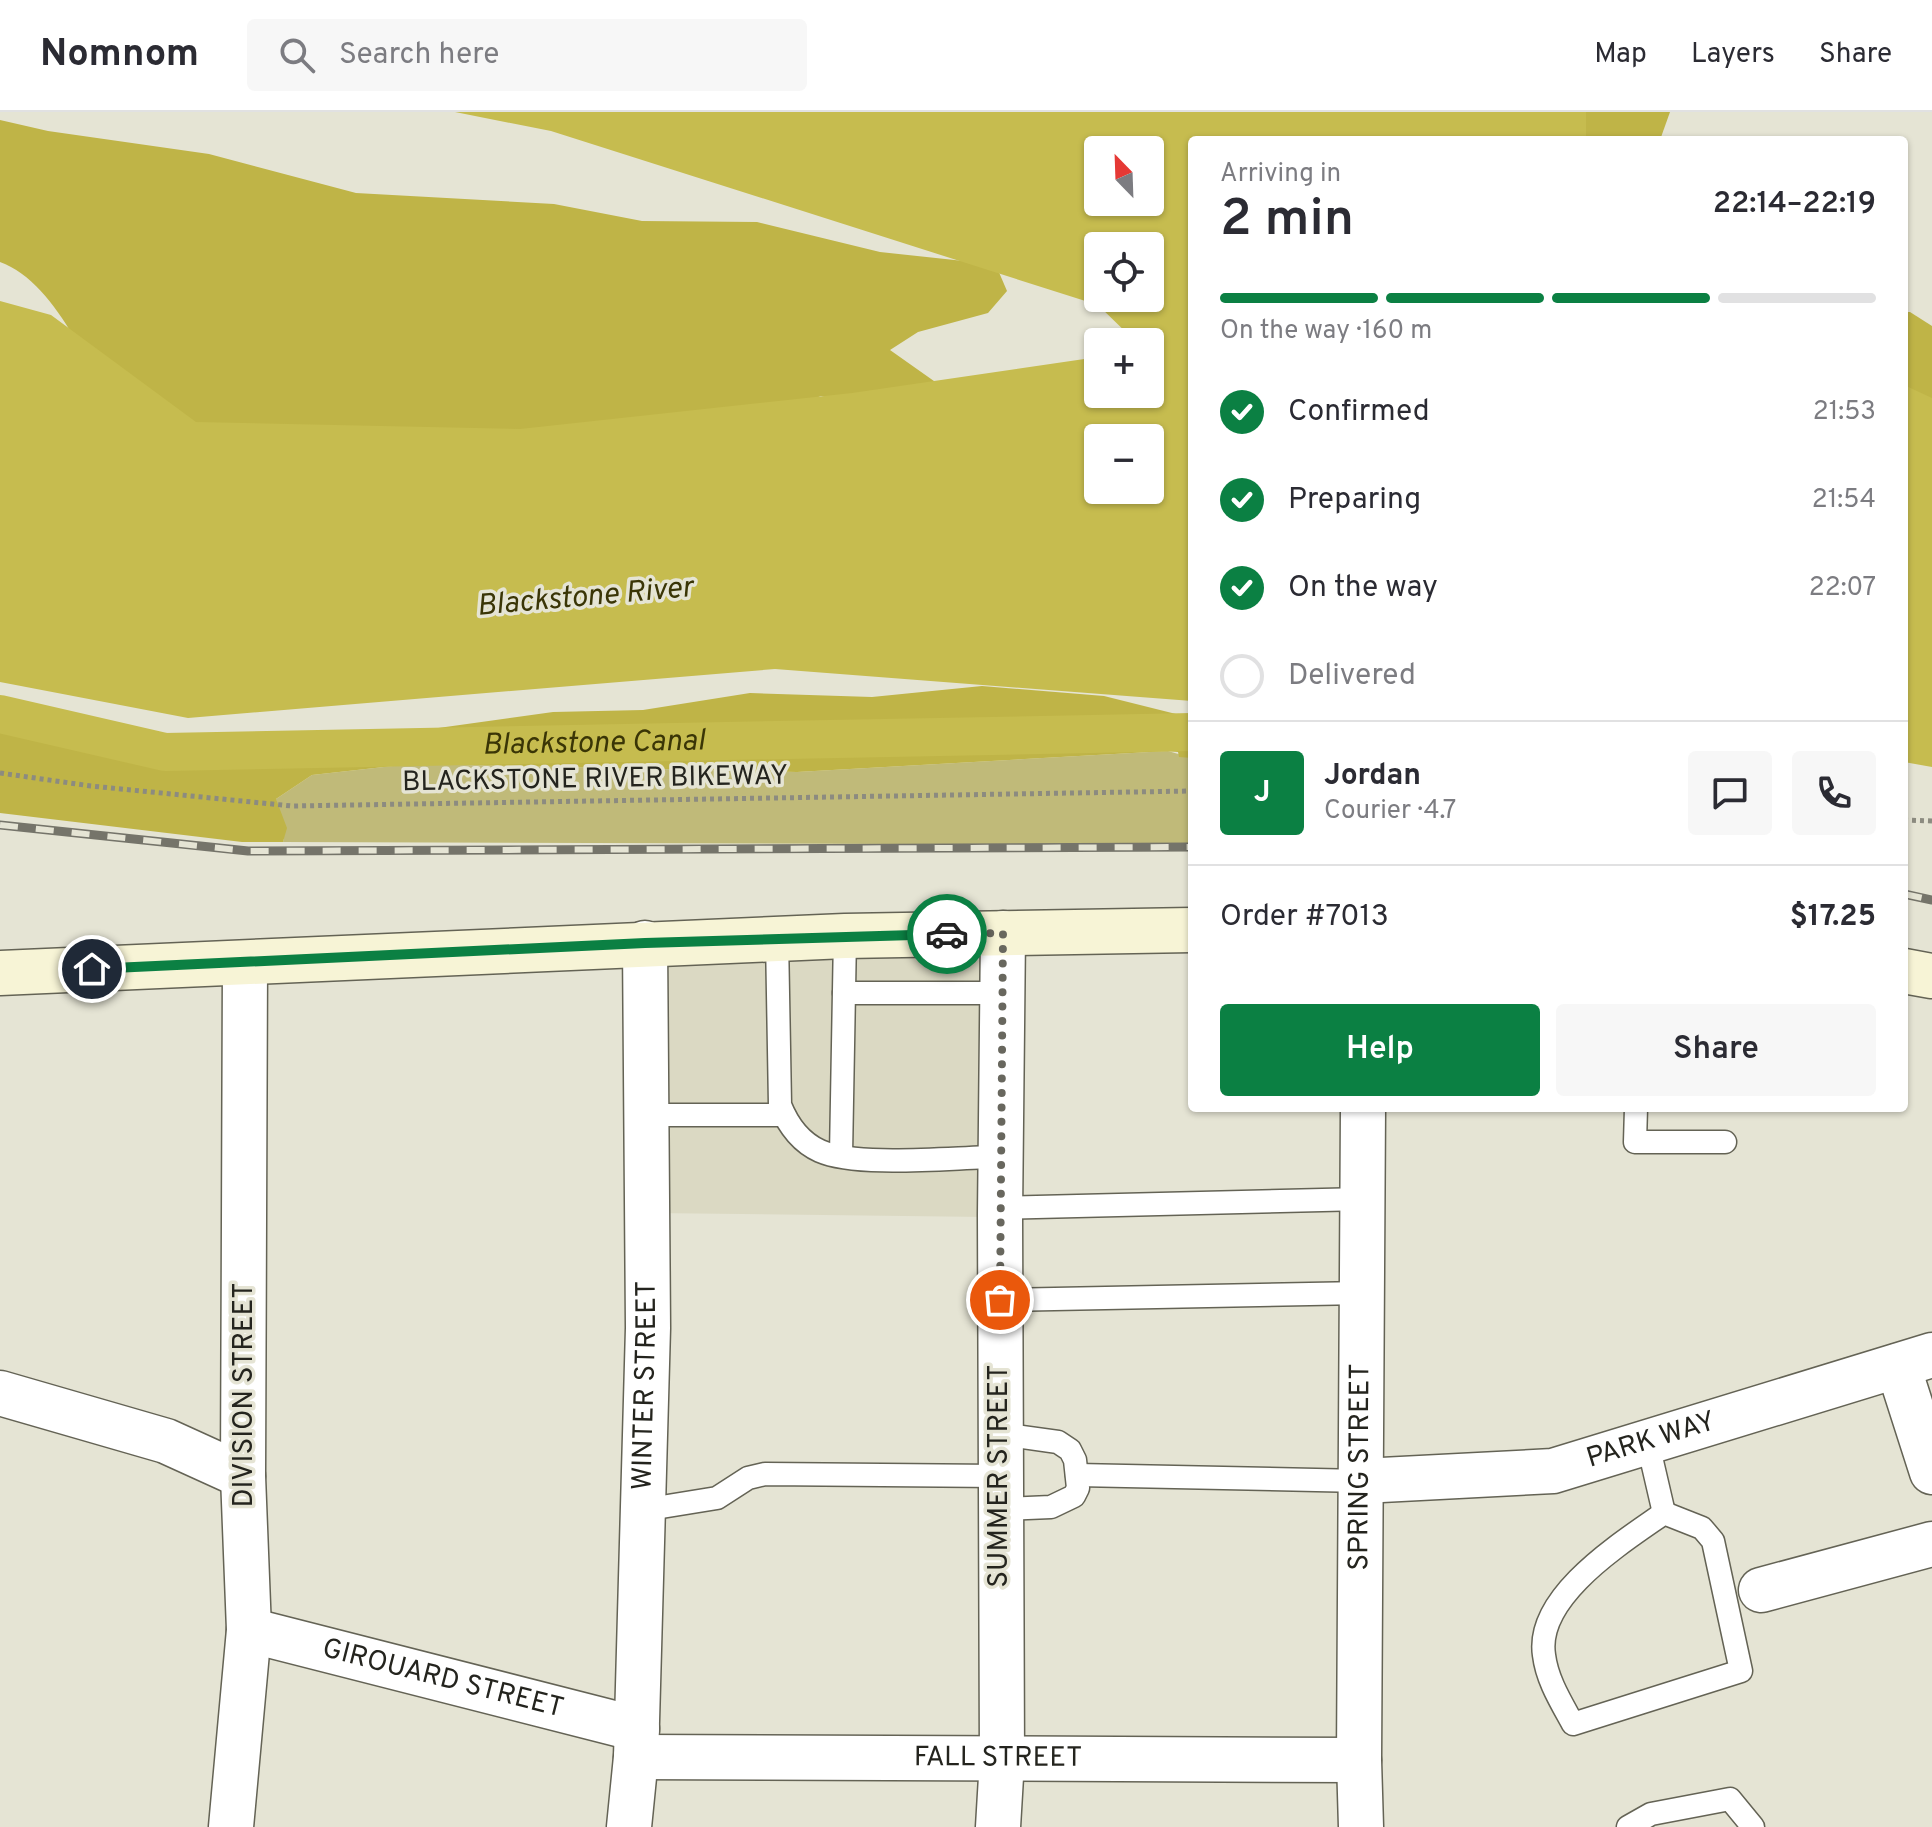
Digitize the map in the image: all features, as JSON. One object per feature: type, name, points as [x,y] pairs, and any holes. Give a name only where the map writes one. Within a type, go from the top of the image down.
[{"type":"street","points":[[0,973],[777,938],[1188,930]]},
{"type":"street","name":"SUMMER STREET","points":[[998,1827],[1002,1760],[1000,1208],[1003,933]]},
{"type":"street","name":"WINTER STREET","points":[[629,1827],[636,1743],[648,1328],[645,943]]},
{"type":"street","name":"DIVISION STREET","points":[[231,1827],[249,1630],[243,1476],[245,963]]},
{"type":"street","points":[[1908,972],[1932,976]]},
{"type":"street","name":"SPRING STREET","points":[[1361,1827],[1363,1112]]},
{"type":"street","points":[[1915,1361],[1932,1472]]},
{"type":"street","name":"PARK WAY","points":[[1362,1481],[1553,1471],[1915,1361]]},
{"type":"street","points":[[0,1393],[166,1441],[243,1476]]},
{"type":"street","points":[[1761,1590],[1932,1544]]},
{"type":"street","name":"GIROUARD STREET","points":[[249,1630],[636,1743]]},
{"type":"street","name":"FALL STREET","points":[[636,1743],[1002,1760],[1359,1760]]},
{"type":"lane","points":[[841,1155],[845,936]]},
{"type":"lane","points":[[777,938],[780,1105],[801,1139],[821,1152],[863,1158],[1001,1157]]},
{"type":"lane","points":[[844,993],[1003,993]]},
{"type":"lane","points":[[1636,1112],[1635,1142],[1725,1142]]},
{"type":"lane","points":[[647,1115],[784,1115]]},
{"type":"lane","points":[[1000,1208],[1364,1199]]},
{"type":"lane","points":[[1000,1300],[1363,1293]]},
{"type":"lane","points":[[643,1510],[717,1498],[748,1478],[765,1474],[1000,1473],[1058,1442],[1070,1450],[1078,1488],[1074,1496],[1051,1507],[1000,1473]]},
{"type":"lane","points":[[1648,1444],[1664,1513]]},
{"type":"lane","points":[[1077,1475],[1362,1481]]},
{"type":"lane","points":[[1664,1513],[1702,1528],[1713,1541],[1741,1671],[1573,1724],[1548,1677],[1543,1652],[1546,1633],[1558,1605],[1574,1584],[1605,1555],[1664,1513]]},
{"type":"lane","points":[[1628,1827],[1651,1814],[1730,1799],[1753,1827]]},
{"type":"path","name":"BLACKSTONE RIVER BIKEWAY","points":[[0,773],[91,786],[292,806],[1188,791]]},
{"type":"path","points":[[1908,820],[1932,821]]},
{"type":"shaded area","points":[[1553,112],[1670,112],[1661,136],[1562,136]]},
{"type":"shaded area","points":[[0,120],[48,131],[209,154],[356,193],[554,204],[642,221],[757,222],[880,252],[973,262],[998,270],[1007,291],[988,313],[918,332],[890,350],[941,386],[855,402],[821,396],[679,452],[124,435],[88,362],[58,312],[41,291],[0,262]]},
{"type":"shaded area","points":[[1908,312],[1932,326],[1932,457],[1908,416]]},
{"type":"shaded area","points":[[982,686],[1104,696],[1188,717],[1188,758],[1168,751],[797,772],[411,764],[312,775],[276,799],[287,828],[283,842],[242,842],[0,813],[0,725],[94,750],[302,747],[553,712],[643,710],[750,693],[872,697]]},
{"type":"shaded area","points":[[1168,751],[1188,757],[1188,845],[283,842],[284,830],[276,799],[312,775],[411,764],[797,772]]},
{"type":"shaded area","points":[[946,947],[990,965],[986,1217],[650,1213],[650,975],[702,951]]},
{"type":"water","name":"Blackstone River","points":[[455,112],[1586,112],[1586,136],[1188,136],[1188,701],[775,669],[188,718],[0,682],[0,301],[51,315],[196,422],[520,429],[852,393],[1084,359],[1084,408],[1164,408],[1164,328],[1122,328],[1105,312],[1164,312],[1164,232],[1084,232],[1084,301],[551,131]]},
{"type":"water","points":[[1908,387],[1932,398],[1932,767],[1908,763]]},
{"type":"waterway","name":"Blackstone Canal","points":[[0,714],[165,752],[1188,732]]},
{"type":"railway","points":[[0,825],[248,851],[1188,847]]},
{"type":"railway","points":[[1908,895],[1932,900]]},
{"type":"way so far","points":[[947,934],[1003,933],[1000,1300]]},
{"type":"route","points":[[92,969],[645,943],[947,934]]}]
